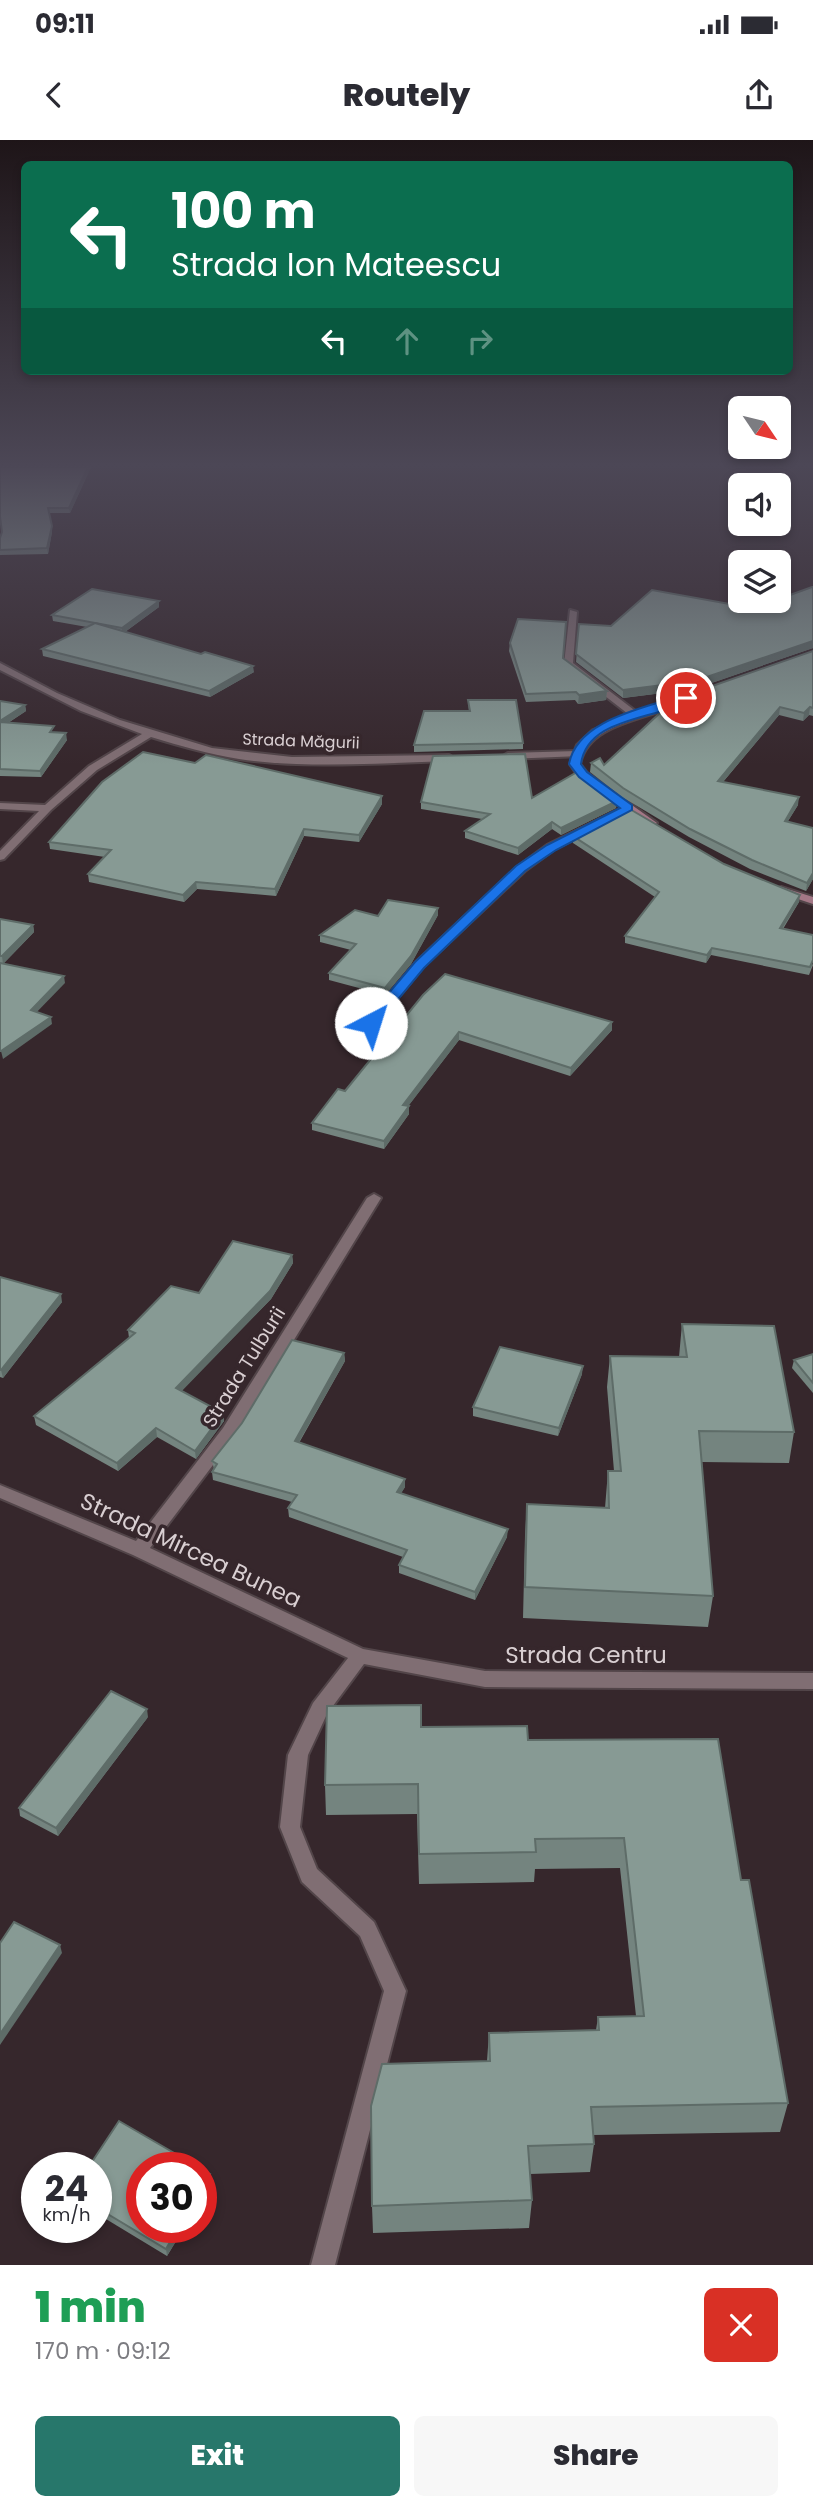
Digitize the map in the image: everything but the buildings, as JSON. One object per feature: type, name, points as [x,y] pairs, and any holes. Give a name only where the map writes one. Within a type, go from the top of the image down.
[{"type":"main road","points":[[662,829],[583,775],[575,764],[577,754],[586,740],[596,732],[699,693]]},
{"type":"main road","points":[[773,887],[813,901]]},
{"type":"street","points":[[573,612],[568,664],[635,715]]},
{"type":"street","name":"Strada Măgurii","points":[[0,666],[149,734],[205,750],[284,760],[457,758]]},
{"type":"street","points":[[0,857],[47,808],[93,768],[149,734]]},
{"type":"street","points":[[493,757],[577,754]]},
{"type":"street","points":[[0,806],[47,808]]},
{"type":"street","points":[[371,1023],[419,965],[521,869],[551,847],[628,808]]},
{"type":"street","name":"Strada Tulburii","points":[[139,1550],[229,1432],[374,1198]]},
{"type":"street","name":"Strada Mircea Bunea","points":[[0,1492],[139,1550],[360,1656]]},
{"type":"street","points":[[323,2265],[395,1991],[367,1929],[309,1875],[290,1827],[298,1755],[320,1709],[360,1656]]},
{"type":"street","name":"Strada Centru","points":[[360,1656],[485,1679],[813,1681]]},
{"type":"route","points":[[371,1023],[419,965],[521,869],[551,847],[628,808],[583,775],[575,764],[577,754],[586,740],[613,723],[686,698]]}]
